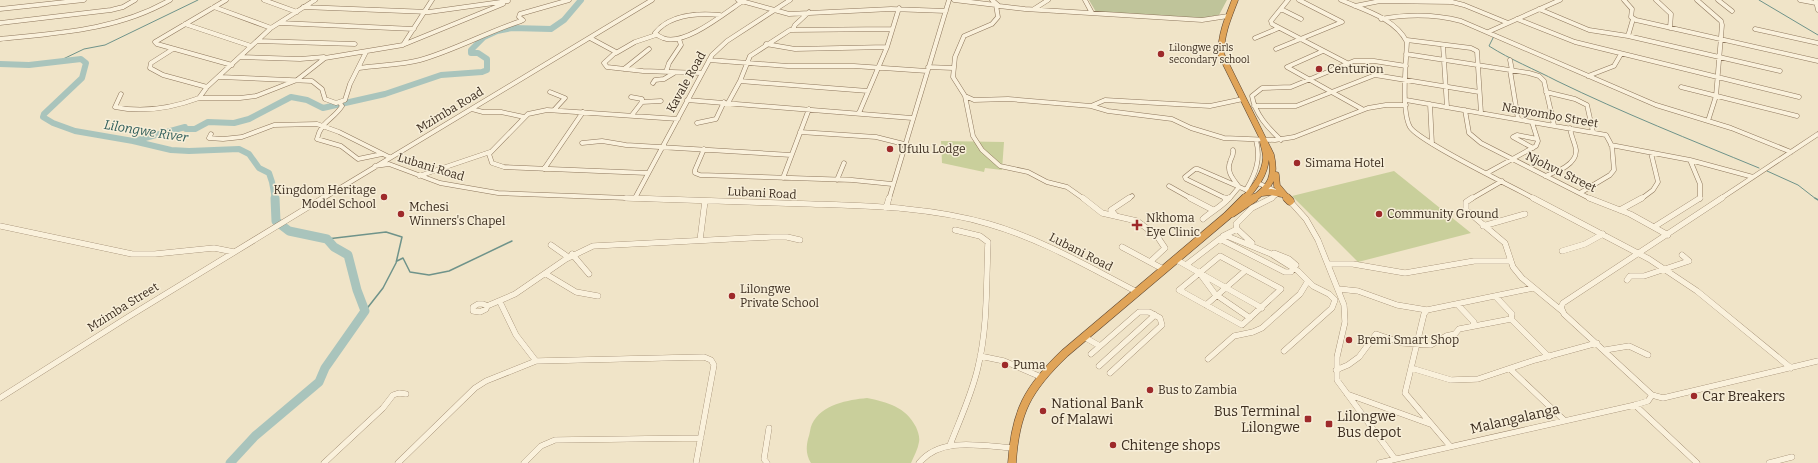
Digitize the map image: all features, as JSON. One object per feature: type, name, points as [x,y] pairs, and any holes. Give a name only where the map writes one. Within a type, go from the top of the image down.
[{"type":"highway","points":[[1235,0],[1228,16],[1221,41],[1221,54],[1225,66],[1271,155],[1277,186],[1290,201]]},
{"type":"highway","points":[[1227,216],[1248,191],[1258,183],[1264,171],[1266,152],[1263,141]]},
{"type":"highway","points":[[1012,463],[1013,448],[1023,407],[1030,391],[1041,377],[1084,336],[1175,259],[1227,216],[1262,193],[1268,186],[1273,176],[1274,165]]},
{"type":"highway","points":[[1262,193],[1280,194]]},
{"type":"street","points":[[0,9],[84,0]]},
{"type":"street","points":[[0,23],[111,10],[123,7],[135,0]]},
{"type":"street","points":[[0,39],[104,26],[141,16],[170,0]]},
{"type":"street","points":[[226,0],[155,42],[173,49],[232,65]]},
{"type":"street","points":[[264,0],[297,12]]},
{"type":"street","points":[[199,98],[208,87],[272,28],[315,0]]},
{"type":"street","points":[[403,45],[432,0]]},
{"type":"street","points":[[303,7],[424,12],[510,0]]},
{"type":"street","points":[[240,57],[300,59],[329,57],[403,45],[510,0]]},
{"type":"street","points":[[359,68],[426,58],[464,45],[497,29],[521,22],[523,20],[519,15],[520,14],[569,0]]},
{"type":"street","name":"Mzimba Road","points":[[259,237],[652,0]]},
{"type":"street","name":"Kavale Road","points":[[635,198],[647,173],[709,60],[726,41],[790,0]]},
{"type":"street","points":[[886,208],[904,144],[949,0]]},
{"type":"street","points":[[954,0],[1033,10],[1202,20],[1228,16]]},
{"type":"street","points":[[992,0],[996,5],[998,16],[995,20],[980,29],[964,36],[953,68],[954,80],[965,96],[973,136],[982,150],[997,164],[1028,172],[1047,182],[1067,187],[1102,213],[1137,221],[1158,236],[1165,248],[1150,262]]},
{"type":"street","points":[[1033,10],[1048,0]]},
{"type":"street","points":[[1085,0],[1092,13]]},
{"type":"street","points":[[1288,0],[1271,23],[1347,63]]},
{"type":"street","points":[[1276,49],[1342,22],[1299,0]]},
{"type":"street","points":[[1341,0],[1400,30],[1407,40],[1406,105],[1410,127],[1420,137],[1603,234],[1666,270],[1697,291],[1791,368]]},
{"type":"street","points":[[1488,32],[1560,0]]},
{"type":"street","points":[[1624,0],[1632,9],[1631,16],[1633,19],[1628,36]]},
{"type":"street","points":[[1656,0],[1670,14],[1670,28]]},
{"type":"street","points":[[1697,0],[1721,21],[1722,25],[1716,96],[1708,121]]},
{"type":"street","points":[[1718,0],[1732,11]]},
{"type":"street","points":[[1800,0],[1816,2],[1818,10]]},
{"type":"street","points":[[701,73],[624,70],[607,67],[603,64],[616,53],[635,42],[656,35],[665,39],[679,39],[693,35],[741,1],[789,14],[899,8],[946,11]]},
{"type":"street","points":[[1354,6],[1380,1],[1452,2],[1464,5],[1508,24]]},
{"type":"street","points":[[214,7],[272,28]]},
{"type":"street","points":[[859,113],[887,47],[899,8]]},
{"type":"street","points":[[1281,8],[1301,19]]},
{"type":"street","points":[[1539,9],[1586,29],[1628,36],[1780,71]]},
{"type":"street","points":[[697,123],[716,118],[740,81],[752,53],[793,29],[795,25],[809,12]]},
{"type":"street","points":[[656,35],[656,31],[660,27],[684,16],[708,14],[720,16]]},
{"type":"street","points":[[1381,19],[1406,15],[1441,17],[1461,21],[1666,109],[1732,128],[1791,152]]},
{"type":"street","points":[[1517,19],[1560,38],[1799,97]]},
{"type":"street","points":[[1633,19],[1818,61]]},
{"type":"street","points":[[280,22],[414,29]]},
{"type":"street","points":[[185,24],[251,46]]},
{"type":"street","points":[[1255,38],[1279,28]]},
{"type":"street","points":[[793,29],[811,31],[892,29]]},
{"type":"street","points":[[1755,29],[1818,44]]},
{"type":"street","points":[[590,38],[615,50],[616,53]]},
{"type":"street","points":[[666,72],[669,63],[681,45],[679,39]]},
{"type":"street","points":[[1407,40],[1477,51],[1481,113]]},
{"type":"street","points":[[257,41],[355,44]]},
{"type":"street","points":[[766,44],[796,49],[887,47]]},
{"type":"street","points":[[1443,45],[1446,107]]},
{"type":"street","points":[[173,49],[151,63],[150,68],[163,75],[208,87]]},
{"type":"street","points":[[624,70],[649,49]]},
{"type":"street","points":[[1323,51],[1288,66],[1290,70],[1362,109]]},
{"type":"street","points":[[366,52],[350,84],[345,100],[340,104],[338,112],[321,124],[316,139],[339,144],[355,158],[362,159],[382,154]]},
{"type":"street","points":[[1406,54],[1477,64],[1538,76],[1544,81],[1554,125]]},
{"type":"street","points":[[1588,76],[1614,66],[1621,54]]},
{"type":"street","points":[[121,94],[115,107],[133,110],[159,108],[199,98],[244,98],[263,94],[297,80],[322,60],[329,57]]},
{"type":"street","points":[[709,60],[788,66],[928,69],[953,68]]},
{"type":"street","points":[[1281,140],[1271,131],[1254,106],[1252,96],[1260,89],[1288,87],[1347,63],[1366,60],[1406,66]]},
{"type":"street","points":[[1510,60],[1518,119]]},
{"type":"street","points":[[653,84],[655,80],[664,79],[675,72]]},
{"type":"street","points":[[1254,106],[1296,106],[1372,76],[1407,80],[1479,92]]},
{"type":"street","points":[[220,77],[314,81],[322,89],[325,99],[340,104]]},
{"type":"street","points":[[740,81],[868,91]]},
{"type":"street","points":[[1681,87],[1797,116]]},
{"type":"street","points":[[550,92],[564,98],[554,110]]},
{"type":"street","points":[[1546,92],[1586,105],[1593,132]]},
{"type":"street","points":[[965,96],[974,100],[1008,99],[1046,104],[1091,106],[1108,111],[1170,118],[1191,128],[1221,138],[1263,141],[1281,140],[1298,136],[1362,109],[1379,106],[1406,105]]},
{"type":"street","points":[[631,97],[642,99],[642,102]]},
{"type":"street","points":[[1091,106],[1105,100],[1210,106],[1242,99]]},
{"type":"street","points":[[687,100],[912,118]]},
{"type":"street","name":"Nanyombo Street","points":[[1406,100],[1593,132],[1607,136],[1611,145],[1690,160],[1753,177]]},
{"type":"street","points":[[632,115],[642,102],[660,101]]},
{"type":"street","points":[[1430,104],[1432,144]]},
{"type":"street","points":[[472,109],[483,112],[505,113],[524,117]]},
{"type":"street","points":[[783,178],[809,109]]},
{"type":"street","points":[[419,176],[490,151],[524,117],[537,111],[554,110],[678,118]]},
{"type":"street","name":"Njohvu Street","points":[[1465,110],[1468,130],[1472,137],[1512,160],[1580,194],[1620,210],[1668,235]]},
{"type":"street","points":[[544,169],[583,112]]},
{"type":"street","points":[[1487,172],[1512,160],[1533,148],[1537,144],[1532,122]]},
{"type":"street","points":[[211,134],[211,139],[223,139],[247,136],[274,125],[321,124],[390,157]]},
{"type":"street","points":[[1545,176],[1555,172],[1574,158],[1576,152],[1570,128]]},
{"type":"street","points":[[800,132],[876,137],[904,144]]},
{"type":"street","points":[[1562,311],[1561,307],[1563,303],[1668,235],[1818,134]]},
{"type":"street","points":[[1533,148],[1513,137],[1517,135],[1537,139]]},
{"type":"street","points":[[1228,200],[1184,177],[1195,169],[1198,169],[1248,191],[1258,166],[1260,154],[1256,140]]},
{"type":"street","points":[[582,144],[602,141],[626,145],[791,155]]},
{"type":"street","points":[[1580,194],[1612,173],[1614,168],[1611,145]]},
{"type":"street","points":[[704,149],[695,170],[697,174],[892,184]]},
{"type":"street","points":[[1233,150],[1234,154],[1229,161],[1228,168],[1230,174],[1239,187]]},
{"type":"street","points":[[490,151],[490,160],[500,166],[647,173]]},
{"type":"street","points":[[1620,210],[1653,191],[1657,186],[1658,182],[1651,153]]},
{"type":"street","points":[[1654,227],[1700,199],[1702,195],[1700,187],[1690,160]]},
{"type":"street","points":[[837,180],[844,163]]},
{"type":"street","name":"Lubani Road","points":[[375,166],[389,164],[419,176],[454,186],[489,192],[886,208],[953,215],[998,226],[1056,250],[1137,292]]},
{"type":"street","points":[[1502,180],[1466,202],[1466,210],[1483,226],[1505,242],[1511,261],[1517,272],[1533,288],[1562,311],[1652,395],[1663,398],[1818,361]]},
{"type":"street","points":[[1258,183],[1268,186],[1290,201],[1301,212],[1312,229],[1339,289],[1345,314],[1337,357],[1337,380],[1395,459]]},
{"type":"street","points":[[1169,186],[1213,210]]},
{"type":"street","points":[[1203,219],[1213,210],[1221,207],[1239,187]]},
{"type":"street","points":[[1237,229],[1236,226],[1245,213],[1258,204],[1280,194]]},
{"type":"street","points":[[1116,216],[1112,208],[1132,196]]},
{"type":"street","points":[[700,240],[705,201]]},
{"type":"street","points":[[1483,226],[1525,214]]},
{"type":"street","points":[[0,226],[132,254],[155,254],[214,248],[234,252]]},
{"type":"street","points":[[1186,265],[1220,238],[1237,229]]},
{"type":"street","points":[[1237,229],[1248,240],[1291,267],[1313,286],[1334,298],[1335,304],[1331,310],[1284,351]]},
{"type":"street","points":[[950,445],[975,377],[980,356],[984,326],[988,242],[980,236],[955,230]]},
{"type":"street","points":[[1562,251],[1585,244],[1603,234]]},
{"type":"street","name":"Mzimba Street","points":[[0,398],[259,237]]},
{"type":"street","points":[[486,306],[500,302],[535,282],[570,255],[582,249],[599,244],[771,237],[787,237],[800,240]]},
{"type":"street","points":[[1220,238],[1229,237],[1265,251]]},
{"type":"street","points":[[1220,238],[1285,272],[1291,272],[1291,267]]},
{"type":"street","points":[[551,245],[570,255],[589,274]]},
{"type":"street","points":[[1122,247],[1163,269]]},
{"type":"street","points":[[1627,280],[1630,276],[1644,276],[1666,270],[1689,261],[1682,255]]},
{"type":"street","points":[[1219,256],[1281,289],[1243,325],[1240,325],[1179,289],[1199,273],[1219,256]]},
{"type":"street","points":[[1175,259],[1262,308]]},
{"type":"street","points":[[1329,264],[1353,264],[1405,273],[1474,261],[1511,261]]},
{"type":"street","points":[[1206,305],[1246,270]]},
{"type":"street","points":[[1199,273],[1216,296],[1250,318]]},
{"type":"street","points":[[546,274],[576,292],[598,296]]},
{"type":"street","points":[[1208,359],[1234,336],[1253,332],[1262,328],[1300,294],[1308,282]]},
{"type":"street","points":[[1339,289],[1358,291],[1397,305],[1427,310],[1496,297],[1533,288]]},
{"type":"street","points":[[1496,297],[1510,310],[1512,314],[1511,319]]},
{"type":"street","points":[[500,302],[516,335],[536,361]]},
{"type":"street","points":[[1457,304],[1474,322],[1473,326]]},
{"type":"street","points":[[1427,310],[1424,314],[1405,393],[1450,446]]},
{"type":"street","points":[[1091,354],[1139,312],[1146,311],[1155,315],[1162,321],[1162,325],[1110,373]]},
{"type":"street","points":[[1099,366],[1155,315]]},
{"type":"street","points":[[1336,370],[1344,368],[1367,349],[1371,344],[1374,335],[1376,334],[1402,343],[1431,345],[1446,336],[1455,334],[1459,329],[1511,319]]},
{"type":"street","points":[[1511,319],[1549,357]]},
{"type":"street","points":[[1084,336],[1100,346]]},
{"type":"street","points":[[1411,368],[1440,378],[1467,380],[1492,375],[1597,343]]},
{"type":"street","points":[[1605,350],[1629,346],[1648,355]]},
{"type":"street","points":[[980,356],[990,357],[1041,377]]},
{"type":"street","points":[[398,463],[475,388],[486,381],[536,361],[708,358],[714,365],[696,463]]},
{"type":"street","points":[[1510,369],[1564,420]]},
{"type":"street","points":[[324,463],[383,408],[393,395],[399,393],[406,394]]},
{"type":"street","points":[[1346,394],[1432,425]]},
{"type":"street","name":"Malangalanga","points":[[1380,463],[1635,405],[1648,401],[1652,395]]},
{"type":"street","points":[[1635,405],[1697,463]]},
{"type":"street","points":[[767,463],[764,460],[769,428]]},
{"type":"street","points":[[524,463],[541,446],[555,440],[701,438]]},
{"type":"street","points":[[919,463],[923,456],[930,451],[950,445],[1013,448]]},
{"type":"street","points":[[1769,463],[1792,457]]},
{"type":"green space","points":[[1089,0],[1227,0],[1219,15],[1199,19],[1096,12]]},
{"type":"green space","points":[[941,141],[1004,142],[1002,170],[985,168],[984,172],[942,163]]},
{"type":"green space","name":"Community Ground","points":[[1394,171],[1471,233],[1358,262],[1292,196]]},
{"type":"green space","points":[[867,398],[882,401],[895,406],[912,420],[916,427],[919,440],[917,450],[911,463],[811,463],[807,454],[807,445],[811,426],[816,417],[836,404]]},
{"type":"waterway","points":[[43,64],[61,60],[84,49],[105,45],[198,0]]},
{"type":"waterway","points":[[186,129],[195,129],[208,122],[234,123],[249,119],[291,97],[307,100],[323,108],[385,94],[441,75],[482,72],[487,70],[487,59],[478,53],[471,53],[471,50],[484,37],[497,31],[512,28],[551,29],[564,20],[581,0]]},
{"type":"waterway","points":[[1759,0],[1818,35]]},
{"type":"waterway","points":[[1494,36],[1489,46],[1514,60],[1607,104],[1759,168]]},
{"type":"waterway","name":"Lilongwe River","points":[[0,64],[29,65],[81,59],[86,63],[82,78],[44,114],[43,117],[53,123],[75,131],[133,141],[171,150],[189,151],[239,149],[249,154],[259,168],[269,173],[275,199]]},
{"type":"waterway","points":[[134,141],[185,127]]},
{"type":"waterway","points":[[1767,171],[1798,185],[1816,199]]},
{"type":"waterway","name":"Lilongwe River","points":[[230,463],[255,436],[319,382],[325,368],[365,311],[357,290],[348,255],[334,247],[327,239],[289,231],[276,221],[275,198]]},
{"type":"waterway","points":[[327,239],[386,232],[402,237],[396,263],[383,288],[365,311]]},
{"type":"waterway","points":[[397,261],[403,258],[410,272],[429,275],[449,271],[512,241]]},
{"type":"place","name":"Lilongwe girls secondary school","points":[[1161,54]]},
{"type":"place","name":"Centurion","points":[[1319,69]]},
{"type":"place","name":"Ufulu Lodge","points":[[890,149]]},
{"type":"place","name":"Simama Hotel","points":[[1297,163]]},
{"type":"place","name":"Kingdom Heritage Model School","points":[[384,197]]},
{"type":"place","name":"Mchesi Winners's Chapel","points":[[401,214]]},
{"type":"place","name":"Community Ground","points":[[1379,214]]},
{"type":"place","name":"Nkhoma Eye Clinic","points":[[1137,225]]},
{"type":"place","name":"Lilongwe Private School","points":[[732,296]]},
{"type":"place","name":"Bremi Smart Shop","points":[[1349,340]]},
{"type":"place","name":"Puma","points":[[1005,365]]},
{"type":"place","name":"Bus to Zambia","points":[[1150,390]]},
{"type":"place","name":"Car Breakers","points":[[1694,396]]},
{"type":"place","name":"National Bank of Malawi","points":[[1043,411]]},
{"type":"place","name":"Bus Terminal Lilongwe","points":[[1308,419]]},
{"type":"place","name":"Lilongwe Bus depot","points":[[1329,424]]},
{"type":"place","name":"Chitenge shops","points":[[1113,445]]}]
